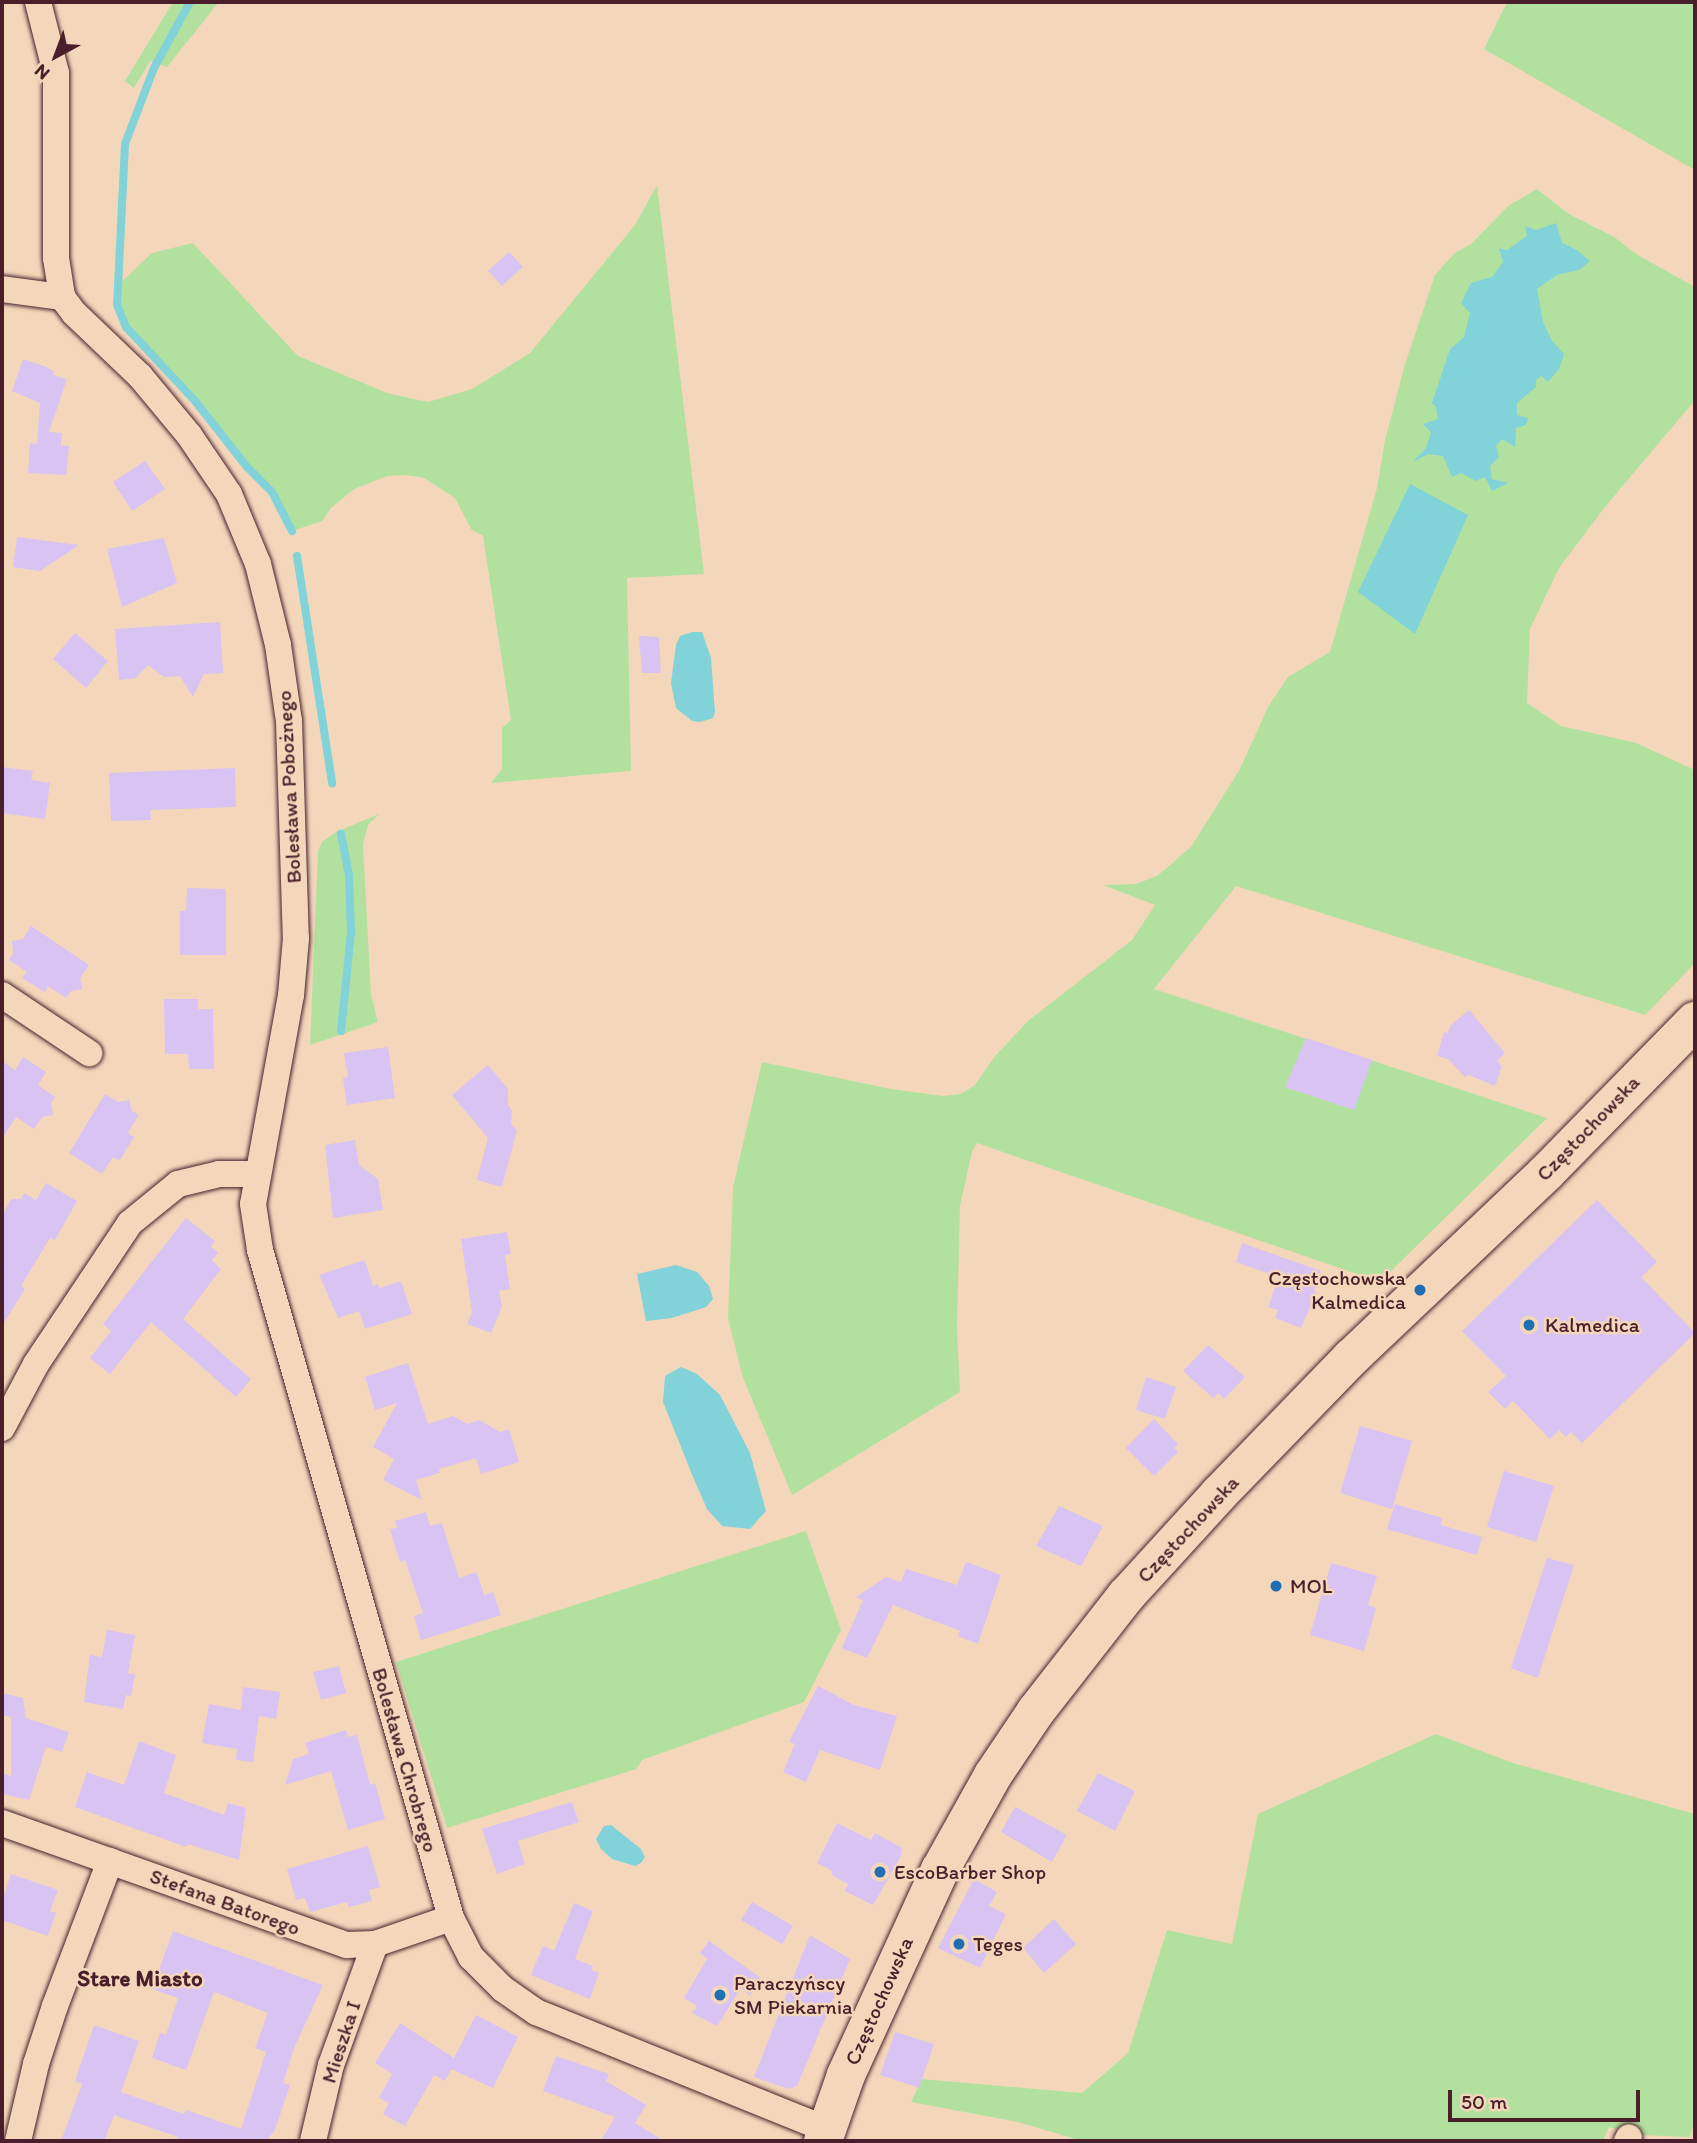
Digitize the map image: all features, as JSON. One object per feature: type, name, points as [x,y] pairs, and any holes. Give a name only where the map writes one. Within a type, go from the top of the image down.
[{"type":"main road","name":"Częstochowska","points":[[825,2135],[876,2006],[940,1870],[986,1785],[1035,1711],[1143,1577],[1228,1484],[1351,1358],[1546,1173],[1695,1021]]},
{"type":"street","points":[[2,289],[62,297],[57,258],[56,73],[38,2]]},
{"type":"street","name":"Bolesława Pobożnego","points":[[62,297],[74,313],[140,376],[189,435],[229,494],[258,564],[278,645],[289,721],[296,939],[291,995],[258,1174]]},
{"type":"street","points":[[2,995],[89,1053]]},
{"type":"street","points":[[2,1428],[36,1364],[130,1223],[178,1184],[219,1174],[258,1174]]},
{"type":"street","name":"Bolesława Chrobrego","points":[[258,1174],[253,1204],[260,1250],[451,1918],[471,1957],[503,1989],[536,2012],[825,2135]]},
{"type":"street","name":"Stefana Batorego","points":[[2,1823],[347,1945],[375,1944],[451,1918]]},
{"type":"street","points":[[18,2141],[36,2064],[55,2006],[110,1861]]},
{"type":"street","name":"Mieszka I","points":[[313,2141],[331,2065],[375,1944]]},
{"type":"green space","points":[[173,2],[219,2],[167,67],[150,61],[134,88],[125,81]]},
{"type":"green space","points":[[1507,2],[1695,2],[1695,170],[1484,49]]},
{"type":"green space","points":[[657,185],[704,574],[627,578],[631,771],[491,783],[502,769],[502,728],[511,720],[483,536],[471,529],[455,498],[424,478],[388,476],[354,489],[331,508],[322,521],[292,531],[272,492],[247,467],[195,401],[126,327],[117,305],[115,288],[152,253],[193,243],[298,356],[387,393],[428,402],[472,389],[530,353],[635,225]]},
{"type":"green space","points":[[1537,189],[1569,214],[1614,237],[1636,254],[1695,287],[1695,400],[1605,507],[1559,568],[1530,629],[1527,703],[1561,726],[1636,743],[1695,770],[1695,963],[1645,1015],[1236,886],[1154,989],[1547,1118],[1380,1282],[977,1143],[972,1152],[960,1206],[957,1328],[960,1392],[792,1495],[743,1378],[728,1318],[733,1187],[762,1062],[891,1089],[943,1096],[960,1094],[974,1086],[996,1055],[1028,1021],[1132,940],[1155,905],[1103,885],[1136,884],[1157,876],[1191,847],[1240,769],[1268,707],[1288,677],[1330,652],[1377,488],[1385,440],[1405,364],[1435,275],[1455,253],[1471,244],[1508,206]]},
{"type":"green space","points":[[379,814],[368,825],[363,844],[371,994],[378,1022],[310,1045],[318,851],[322,842],[336,832]]},
{"type":"green space","points":[[806,1531],[841,1630],[804,1702],[642,1760],[636,1769],[447,1828],[396,1662]]},
{"type":"green space","points":[[1436,1734],[1513,1763],[1695,1814],[1695,2118],[1690,2137],[1640,2135],[1609,2127],[1603,2141],[1082,2141],[1018,2122],[911,2102],[922,2079],[1082,2093],[1128,2053],[1167,1930],[1232,1944],[1258,1814]]},
{"type":"water","points":[[1556,223],[1562,243],[1577,250],[1590,261],[1579,270],[1557,275],[1537,289],[1543,322],[1552,341],[1564,354],[1559,369],[1548,382],[1541,376],[1536,380],[1536,387],[1517,403],[1517,415],[1528,418],[1526,425],[1516,428],[1515,447],[1502,439],[1496,446],[1499,457],[1490,466],[1492,479],[1508,483],[1492,491],[1485,477],[1476,481],[1461,473],[1452,477],[1443,456],[1428,454],[1413,462],[1426,448],[1431,432],[1423,424],[1438,419],[1436,407],[1432,403],[1450,349],[1464,337],[1470,313],[1461,303],[1471,283],[1492,277],[1503,262],[1499,248],[1507,250],[1527,236],[1525,226],[1536,230]]},
{"type":"water","points":[[1410,484],[1468,515],[1415,634],[1358,592]]},
{"type":"water","points":[[702,632],[711,658],[715,712],[713,718],[700,722],[692,721],[676,708],[671,683],[676,645],[680,636]]},
{"type":"water","points":[[676,1265],[697,1272],[709,1286],[713,1299],[706,1307],[672,1318],[646,1321],[637,1274]]},
{"type":"water","points":[[681,1367],[697,1374],[720,1395],[750,1453],[766,1511],[750,1529],[722,1526],[707,1509],[693,1477],[663,1402],[665,1376]]},
{"type":"water","points":[[611,1825],[641,1849],[645,1857],[641,1863],[635,1866],[612,1859],[601,1849],[596,1839],[604,1826]]},
{"type":"building","points":[[509,252],[523,267],[502,286],[488,271]]},
{"type":"building","points":[[23,359],[44,366],[54,371],[53,375],[67,379],[49,432],[62,433],[61,446],[69,446],[66,475],[28,473],[30,443],[37,444],[40,403],[12,391]]},
{"type":"building","points":[[145,461],[165,489],[132,511],[113,482]]},
{"type":"building","points":[[17,537],[79,545],[40,571],[13,567]]},
{"type":"building","points":[[164,538],[177,583],[122,607],[107,549]]},
{"type":"building","points":[[220,622],[223,673],[204,674],[193,697],[180,676],[164,677],[148,665],[136,678],[119,680],[115,629]]},
{"type":"building","points":[[75,633],[108,661],[86,688],[53,659]]},
{"type":"building","points":[[639,636],[659,637],[661,673],[642,673]]},
{"type":"building","points":[[2,767],[33,771],[31,780],[50,783],[45,819],[2,813]]},
{"type":"building","points":[[235,768],[236,807],[150,810],[151,820],[111,821],[109,773]]},
{"type":"building","points":[[187,888],[226,889],[226,955],[180,955],[180,911],[186,911]]},
{"type":"building","points":[[31,926],[89,965],[80,978],[82,989],[71,991],[66,998],[48,986],[45,992],[22,978],[27,972],[9,960],[13,953],[12,941],[23,939]]},
{"type":"building","points":[[164,999],[198,999],[198,1009],[213,1009],[214,1069],[189,1069],[188,1054],[165,1054]]},
{"type":"building","points":[[1469,1010],[1505,1053],[1497,1061],[1502,1066],[1495,1086],[1469,1075],[1465,1077],[1448,1059],[1437,1056],[1444,1032],[1448,1033],[1450,1026]]},
{"type":"building","points":[[1306,1038],[1372,1060],[1354,1110],[1285,1087]]},
{"type":"building","points":[[388,1047],[395,1098],[347,1105],[343,1078],[348,1077],[344,1053]]},
{"type":"building","points":[[23,1057],[46,1072],[38,1085],[55,1097],[51,1103],[53,1115],[42,1117],[34,1129],[16,1117],[2,1139],[2,1061],[15,1070]]},
{"type":"building","points":[[488,1065],[508,1089],[508,1105],[512,1110],[511,1124],[517,1130],[502,1187],[477,1180],[488,1138],[452,1095]]},
{"type":"building","points":[[105,1094],[118,1102],[129,1100],[132,1111],[139,1115],[128,1133],[134,1137],[120,1160],[113,1157],[102,1174],[69,1153]]},
{"type":"building","points":[[355,1140],[359,1165],[378,1179],[383,1210],[333,1218],[325,1145]]},
{"type":"building","points":[[46,1183],[77,1201],[55,1240],[50,1238],[21,1286],[25,1289],[2,1326],[2,1216],[11,1199],[21,1199],[24,1193],[36,1200]]},
{"type":"building","name":"Kalmedica","points":[[1597,1200],[1657,1262],[1641,1277],[1695,1333],[1582,1443],[1571,1432],[1566,1437],[1559,1430],[1550,1439],[1513,1401],[1505,1409],[1488,1392],[1506,1376],[1462,1331]]},
{"type":"building","points":[[186,1218],[215,1241],[211,1246],[218,1253],[212,1260],[221,1269],[183,1319],[251,1379],[236,1397],[151,1322],[110,1374],[90,1358],[111,1331],[103,1324]]},
{"type":"building","points":[[507,1232],[511,1254],[505,1255],[510,1289],[499,1291],[502,1307],[491,1333],[467,1324],[472,1312],[461,1239]]},
{"type":"building","points":[[1242,1243],[1321,1271],[1314,1291],[1317,1292],[1301,1328],[1275,1318],[1278,1310],[1268,1307],[1279,1277],[1236,1262]]},
{"type":"building","points":[[365,1260],[373,1286],[378,1284],[379,1288],[401,1281],[412,1314],[365,1329],[359,1311],[338,1318],[319,1275]]},
{"type":"building","points":[[1208,1345],[1245,1377],[1224,1399],[1218,1393],[1213,1398],[1183,1371]]},
{"type":"building","points":[[408,1363],[428,1424],[453,1416],[468,1424],[479,1420],[500,1432],[509,1429],[519,1462],[481,1474],[476,1458],[439,1469],[440,1473],[416,1480],[422,1500],[383,1480],[394,1459],[373,1447],[397,1403],[375,1410],[365,1377]]},
{"type":"building","points":[[1146,1377],[1176,1387],[1165,1419],[1136,1410]]},
{"type":"building","points":[[1154,1419],[1178,1444],[1175,1448],[1178,1452],[1154,1476],[1126,1448]]},
{"type":"building","points":[[1360,1426],[1412,1441],[1392,1509],[1340,1493]]},
{"type":"building","points":[[1504,1471],[1554,1486],[1536,1542],[1487,1527]]},
{"type":"building","points":[[1395,1504],[1442,1518],[1441,1525],[1482,1537],[1477,1555],[1387,1529]]},
{"type":"building","points":[[1059,1506],[1103,1526],[1081,1566],[1036,1546]]},
{"type":"building","points":[[426,1512],[430,1526],[442,1523],[459,1578],[477,1572],[484,1595],[493,1592],[501,1615],[421,1640],[414,1616],[423,1613],[405,1560],[400,1562],[390,1529],[397,1528],[395,1521]]},
{"type":"building","points":[[1547,1558],[1574,1565],[1538,1678],[1511,1668]]},
{"type":"building","points":[[966,1562],[1001,1575],[978,1644],[958,1636],[960,1631],[893,1605],[867,1658],[842,1648],[863,1600],[856,1597],[886,1577],[901,1582],[906,1569],[957,1585]]},
{"type":"building","points":[[1331,1563],[1377,1576],[1368,1605],[1376,1608],[1364,1651],[1310,1635]]},
{"type":"building","points":[[107,1630],[135,1635],[128,1673],[135,1675],[131,1696],[126,1695],[123,1709],[84,1702],[90,1655],[102,1657]]},
{"type":"building","points":[[339,1666],[346,1693],[321,1700],[313,1672]]},
{"type":"building","points":[[818,1686],[854,1705],[897,1716],[880,1770],[820,1750],[806,1782],[783,1772],[795,1744],[789,1742]]},
{"type":"building","points":[[243,1687],[280,1692],[276,1719],[259,1716],[253,1762],[236,1760],[237,1749],[202,1743],[209,1704],[241,1710]]},
{"type":"building","points":[[2,1693],[23,1698],[26,1718],[69,1732],[62,1752],[46,1747],[29,1800],[2,1794],[2,1773],[11,1776],[11,1717],[2,1715]]},
{"type":"building","points":[[346,1730],[348,1737],[357,1735],[370,1785],[375,1783],[385,1819],[348,1830],[331,1771],[285,1785],[293,1759],[309,1754],[305,1743]]},
{"type":"building","points":[[139,1741],[176,1755],[164,1793],[224,1815],[228,1803],[246,1808],[239,1860],[188,1844],[186,1847],[75,1807],[87,1772],[124,1785]]},
{"type":"building","points":[[1098,1773],[1135,1791],[1115,1831],[1077,1811]]},
{"type":"building","points":[[572,1802],[579,1822],[518,1841],[525,1864],[497,1874],[482,1829]]},
{"type":"building","points":[[1015,1807],[1067,1835],[1052,1862],[1001,1832]]},
{"type":"building","points":[[837,1823],[871,1840],[875,1833],[902,1848],[901,1856],[873,1905],[845,1891],[848,1884],[817,1863]]},
{"type":"building","points":[[368,1846],[380,1887],[369,1890],[372,1901],[349,1907],[347,1902],[310,1912],[305,1898],[296,1900],[287,1869]]},
{"type":"building","points":[[11,1874],[58,1890],[50,1911],[56,1913],[48,1936],[2,1920],[2,1901]]},
{"type":"building","points":[[974,1879],[997,1892],[989,1906],[1006,1914],[980,1968],[938,1948]]},
{"type":"building","points":[[752,1902],[793,1926],[782,1944],[741,1920]]},
{"type":"building","points":[[574,1903],[593,1911],[575,1959],[593,1966],[591,1970],[599,1973],[590,1999],[531,1975],[543,1946],[554,1951]]},
{"type":"building","points":[[1054,1919],[1076,1944],[1044,1973],[1023,1948]]},
{"type":"building","points":[[173,1931],[323,1985],[295,2046],[283,2083],[290,2085],[275,2130],[266,2141],[176,2141],[178,2137],[114,2115],[104,2141],[61,2141],[82,2084],[75,2081],[94,2025],[139,2041],[121,2092],[184,2114],[186,2110],[241,2129],[266,2052],[255,2048],[268,2013],[214,1992],[186,2070],[152,2058],[160,2033],[166,2035],[178,1998],[152,1989]]},
{"type":"building","points":[[810,1935],[850,1959],[797,2086],[788,2089],[754,2077]]},
{"type":"building","points":[[709,1941],[761,1978],[750,1996],[741,1988],[717,2026],[692,2013],[697,2006],[684,1998],[707,1959],[700,1953]]},
{"type":"building","points":[[476,2015],[518,2037],[493,2088],[451,2069],[445,2081],[434,2075],[405,2126],[383,2114],[389,2103],[379,2098],[392,2074],[375,2063],[400,2023],[454,2058]]},
{"type":"building","points":[[895,2032],[934,2044],[919,2088],[880,2075]]},
{"type":"building","points":[[556,2056],[609,2074],[606,2081],[646,2105],[635,2123],[664,2141],[601,2141],[615,2117],[543,2091]]},
{"type":"waterway","points":[[190,2],[154,68],[125,144],[117,305],[126,327],[195,401],[247,467],[272,492],[292,531]]},
{"type":"waterway","points":[[297,556],[332,783]]},
{"type":"waterway","points":[[341,834],[349,875],[351,932],[341,1031]]},
{"type":"place","name":"Częstochowska Kalmedica","points":[[1420,1290]]},
{"type":"place","name":"Kalmedica","points":[[1529,1325]]},
{"type":"place","name":"MOL","points":[[1276,1586]]},
{"type":"place","name":"EscoBarber Shop","points":[[880,1872]]},
{"type":"place","name":"Teges","points":[[959,1944]]},
{"type":"place","name":"Paraczyńscy SM Piekarnia","points":[[720,1995]]},
{"type":"district","name":"Stare Miasto","points":[[140,1978]]}]
